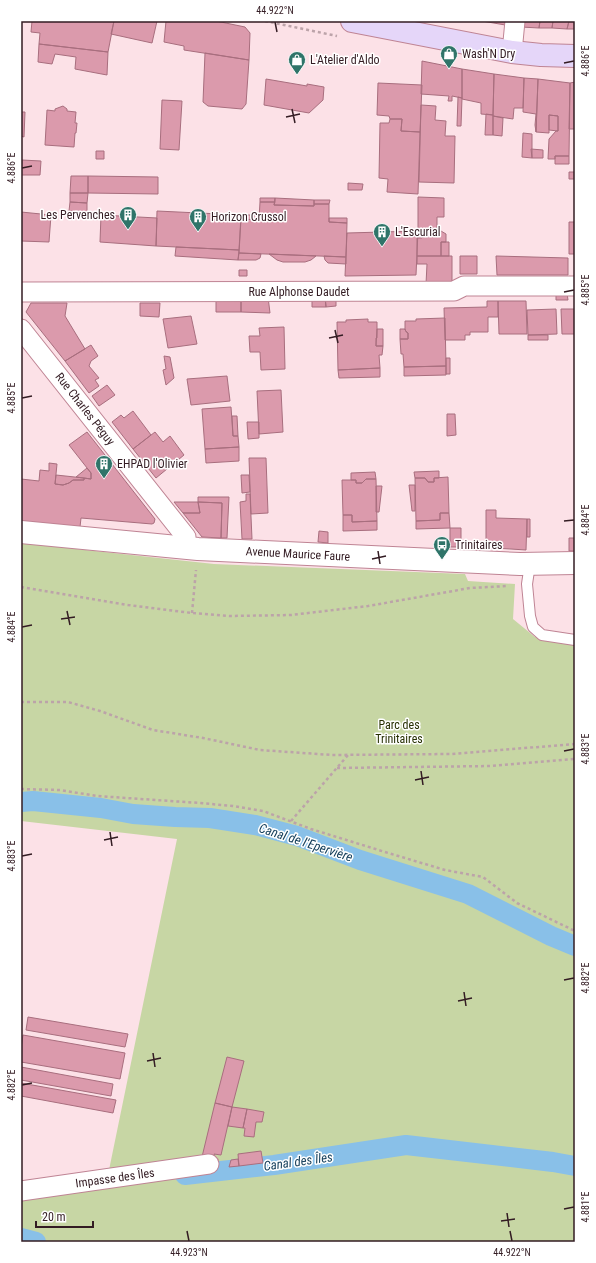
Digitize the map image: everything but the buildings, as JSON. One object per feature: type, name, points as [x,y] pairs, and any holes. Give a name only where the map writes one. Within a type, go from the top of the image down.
[{"type":"main road","points":[[352,21],[512,52],[575,56]]},
{"type":"street","points":[[512,52],[515,21]]},
{"type":"street","name":"Rue Alphonse Daudet","points":[[21,292],[454,291],[464,286],[575,286]]},
{"type":"street","name":"Rue Charles Péguy","points":[[21,329],[186,537],[192,549]]},
{"type":"street","name":"Avenue Maurice Faure","points":[[21,532],[192,549],[528,574],[575,563]]},
{"type":"street","name":"Impasse des Îles","points":[[21,1191],[209,1164]]},
{"type":"lane","points":[[528,574],[530,616],[533,627],[542,635],[575,640]]},
{"type":"path","points":[[192,549],[192,613]]},
{"type":"path","points":[[21,588],[128,605],[192,613],[230,616],[291,615],[368,606],[470,588],[528,574]]},
{"type":"path","points":[[21,702],[68,702],[100,711],[152,730],[203,738],[260,750],[332,755],[451,754],[575,744]]},
{"type":"path","points":[[291,821],[348,755]]},
{"type":"path","points":[[337,768],[491,766],[575,759]]},
{"type":"path","points":[[21,788],[60,790],[104,796],[233,806],[263,811],[311,829],[445,870],[483,877],[517,903],[575,931]]},
{"type":"green space","name":"Parc des Trinitaires","points":[[21,543],[214,564],[465,574],[468,581],[515,584],[513,619],[535,637],[575,645],[575,1242],[21,1242],[21,1193],[109,1170],[177,839],[21,821]]},
{"type":"waterway","name":"Canal de l'Epervière","points":[[21,802],[33,801],[101,808],[133,814],[210,818],[255,825],[297,836],[360,860],[468,894],[551,936],[575,946]]},
{"type":"waterway","name":"Canal des Îles","points":[[185,1175],[274,1165],[406,1145],[553,1162],[575,1166]]},
{"type":"waterway","name":"Canal des Îles","points":[[21,1238],[36,1242]]},
{"type":"place","name":"Wash'N Dry","points":[[449,69]]},
{"type":"place","name":"L'Atelier d'Aldo","points":[[297,75]]},
{"type":"place","name":"Les Pervenches","points":[[128,230]]},
{"type":"place","name":"Horizon Crussol","points":[[198,232]]},
{"type":"place","name":"L'Escurial","points":[[382,247]]},
{"type":"place","name":"EHPAD l'Olivier","points":[[104,479]]},
{"type":"place","name":"Trinitaires","points":[[442,560]]}]
